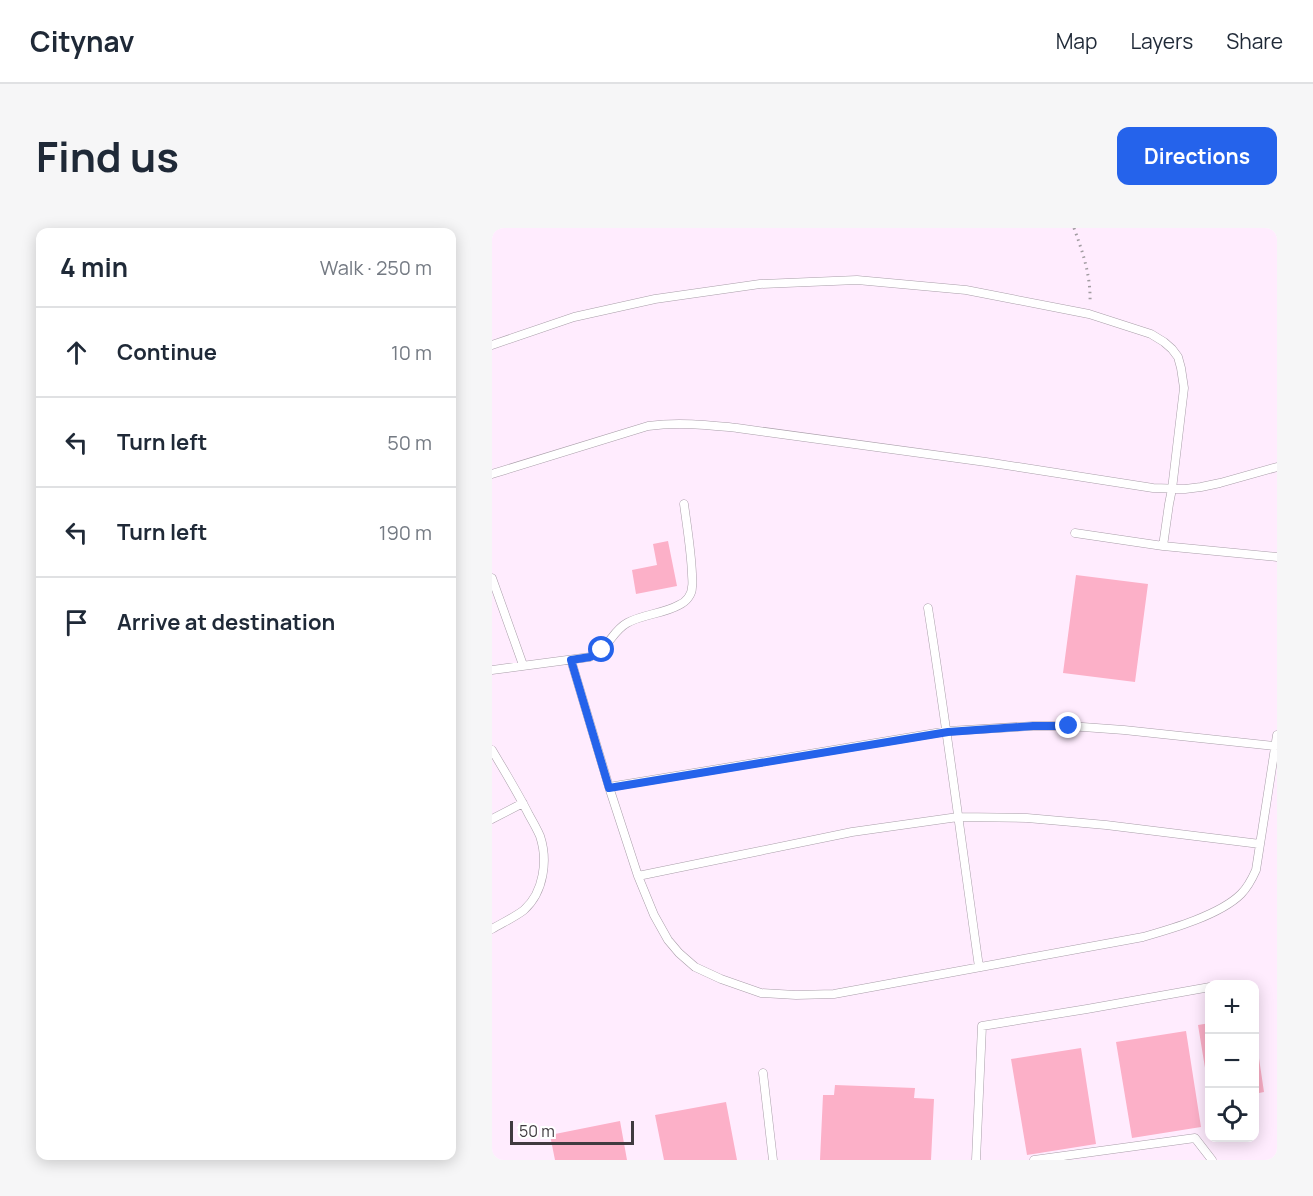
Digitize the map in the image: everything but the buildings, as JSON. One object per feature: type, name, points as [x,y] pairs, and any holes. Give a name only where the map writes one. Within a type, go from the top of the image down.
[{"type":"lane","points":[[492,345],[574,317],[656,299],[760,284],[856,280],[966,290],[1089,314],[1151,334],[1164,342],[1178,357],[1184,388],[1163,546]]},
{"type":"lane","points":[[492,474],[648,426],[665,424],[695,424],[749,430],[986,462],[1153,488],[1193,488],[1220,483],[1277,466]]},
{"type":"lane","points":[[492,670],[596,655],[624,624],[679,605],[688,599],[693,589],[684,504]]},
{"type":"lane","points":[[1075,533],[1163,546],[1277,557]]},
{"type":"lane","points":[[492,578],[523,665]]},
{"type":"lane","points":[[928,608],[948,732],[980,967]]},
{"type":"lane","points":[[571,660],[609,788],[639,876],[654,915],[668,940],[695,967],[721,980],[761,993],[834,994],[1143,937],[1180,926],[1223,907],[1240,896],[1256,870],[1277,735]]},
{"type":"lane","points":[[609,788],[948,732],[1033,726],[1124,730],[1275,746]]},
{"type":"lane","points":[[492,750],[540,836],[544,872],[542,883],[524,909],[492,929]]},
{"type":"lane","points":[[492,819],[523,803]]},
{"type":"lane","points":[[639,876],[852,832],[958,817],[1027,818],[1106,825],[1260,844]]},
{"type":"lane","points":[[976,1160],[982,1026],[1205,988]]},
{"type":"lane","points":[[763,1073],[773,1160]]},
{"type":"lane","points":[[1034,1160],[1195,1138],[1212,1160]]},
{"type":"path","points":[[1074,228],[1090,283],[1089,314]]},
{"type":"shaded area","points":[[492,228],[1277,228],[1277,1160],[492,1160]]},
{"type":"route","points":[[602,650],[590,657],[571,660],[609,788],[948,732],[1069,726]]}]
